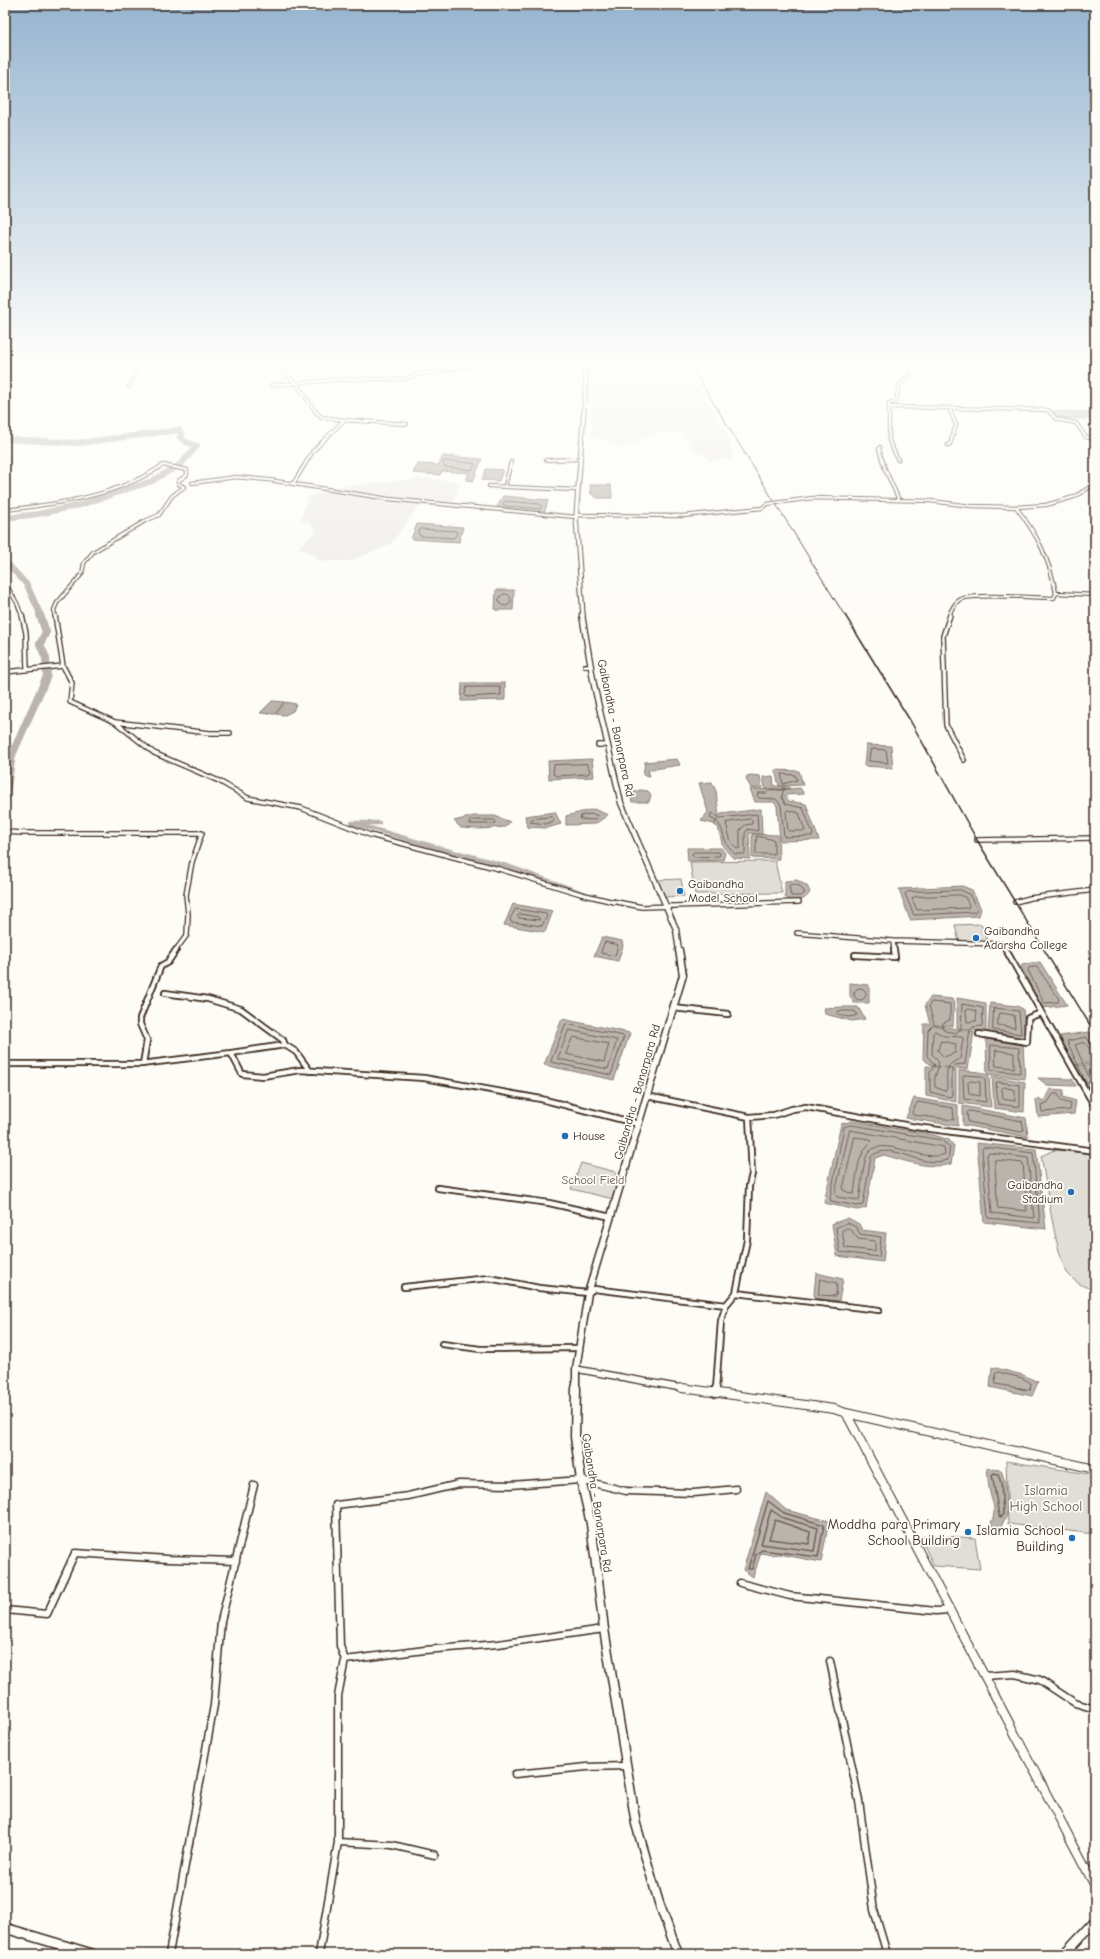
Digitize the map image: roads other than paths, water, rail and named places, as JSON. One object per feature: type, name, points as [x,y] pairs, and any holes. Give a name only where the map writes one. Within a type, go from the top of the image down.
[{"type":"main road","name":"Gaibandha - Banarpara Rd","points":[[580,449],[576,516],[581,606],[588,666],[621,803],[676,929],[683,975],[588,1293],[576,1369],[575,1437],[581,1480],[591,1524],[604,1629],[636,1824],[659,1903],[678,1954]]},
{"type":"main road","points":[[1064,1954],[1095,1921]]},
{"type":"main road","points":[[5,1928],[92,1954]]},
{"type":"street","points":[[293,484],[315,449]]},
{"type":"street","points":[[879,449],[885,469],[899,500]]},
{"type":"street","points":[[893,449],[898,460]]},
{"type":"street","points":[[546,460],[579,459]]},
{"type":"street","points":[[505,486],[511,462]]},
{"type":"street","points":[[5,510],[53,505],[90,496],[145,477],[165,465],[187,470],[187,475],[178,481],[184,487],[172,496],[159,515],[144,521],[93,552],[84,563],[82,574],[57,603],[54,618],[62,666],[72,683],[70,702],[115,722],[154,753],[219,781],[248,798],[301,808],[370,834],[500,869],[581,894],[640,909],[665,906]]},
{"type":"street","points":[[192,483],[236,477],[389,499],[576,516],[683,516],[762,508],[767,504],[813,498],[932,501],[971,506],[1016,507],[1053,503],[1074,497],[1095,484]]},
{"type":"street","points":[[489,486],[577,490]]},
{"type":"street","points":[[1016,507],[1035,531],[1044,548],[1051,565],[1056,594]]},
{"type":"street","points":[[5,582],[14,595],[23,616],[28,636],[27,669]]},
{"type":"street","points":[[964,760],[946,725],[943,636],[952,608],[961,599],[981,597],[1054,598],[1056,594],[1095,595]]},
{"type":"street","points":[[5,672],[62,666]]},
{"type":"street","points":[[115,722],[210,733],[230,733]]},
{"type":"street","points":[[598,745],[607,745]]},
{"type":"street","points":[[5,830],[7,832],[22,833],[202,833],[192,862],[186,895],[188,914],[187,934],[168,962],[161,966],[140,1018],[140,1024],[147,1040],[143,1064]]},
{"type":"street","points":[[977,840],[1095,838]]},
{"type":"street","points":[[1015,902],[1030,898],[1095,890]]},
{"type":"street","points":[[598,898],[642,907],[799,902]]},
{"type":"street","points":[[797,933],[893,941],[1002,944],[1095,1108]]},
{"type":"street","points":[[855,955],[895,957],[893,941]]},
{"type":"street","points":[[165,993],[208,999],[241,1008],[283,1040],[285,1045],[296,1052],[310,1071]]},
{"type":"street","points":[[673,1008],[728,1014]]},
{"type":"street","points":[[979,1034],[1027,1042],[1028,1018],[1032,1015],[1041,1013]]},
{"type":"street","points":[[5,1064],[143,1064],[285,1045]]},
{"type":"street","points":[[231,1053],[242,1074],[263,1076],[300,1070],[373,1073],[424,1078],[474,1086],[569,1106],[639,1124]]},
{"type":"street","points":[[1086,1092],[1095,1091]]},
{"type":"street","points":[[647,1096],[749,1117],[774,1115],[792,1109],[806,1107],[916,1127],[1095,1151]]},
{"type":"street","points":[[716,1394],[721,1321],[726,1305],[736,1293],[747,1240],[749,1186],[752,1174],[749,1117]]},
{"type":"street","points":[[438,1188],[549,1203],[611,1217]]},
{"type":"street","points":[[404,1287],[489,1278],[539,1288],[588,1293],[594,1289],[726,1305]]},
{"type":"street","points":[[736,1293],[880,1310]]},
{"type":"street","points":[[442,1344],[480,1349],[579,1348]]},
{"type":"street","points":[[576,1369],[716,1394],[834,1409],[1095,1470]]},
{"type":"street","points":[[846,1413],[1095,1886]]},
{"type":"street","points":[[319,1954],[338,1842],[338,1696],[345,1660],[340,1646],[336,1505],[408,1496],[459,1484],[510,1485],[581,1480],[626,1491],[694,1493],[736,1489]]},
{"type":"street","points":[[169,1954],[214,1706],[221,1621],[254,1485]]},
{"type":"street","points":[[5,1610],[47,1614],[75,1553],[168,1559],[236,1561]]},
{"type":"street","points":[[740,1583],[790,1596],[936,1611],[949,1610]]},
{"type":"street","points":[[345,1660],[425,1650],[498,1644],[604,1629]]},
{"type":"street","points":[[830,1661],[859,1801],[874,1910],[887,1954]]},
{"type":"street","points":[[984,1676],[1015,1674],[1040,1680],[1075,1703],[1095,1708]]},
{"type":"street","points":[[515,1774],[624,1765],[628,1768]]},
{"type":"street","points":[[338,1842],[392,1845],[435,1854]]},
{"type":"water","points":[[443,456],[482,459],[473,481],[466,480],[469,473],[442,471],[440,475],[413,473],[418,464],[439,465]]},
{"type":"water","points":[[486,469],[503,470],[499,481],[482,480]]},
{"type":"water","points":[[590,485],[611,485],[612,498],[598,498],[591,494]]},
{"type":"water","points":[[503,496],[548,500],[544,514],[496,509]]},
{"type":"water","points":[[417,524],[463,527],[459,542],[411,539]]},
{"type":"water","points":[[496,590],[514,590],[513,610],[495,610]]},
{"type":"water","points":[[462,683],[505,683],[505,700],[461,701]]},
{"type":"water","points":[[272,701],[284,702],[275,714],[260,713]]},
{"type":"water","points":[[285,702],[296,704],[293,711],[285,715],[276,714]]},
{"type":"water","points":[[866,745],[891,746],[893,768],[864,766]]},
{"type":"water","points":[[592,759],[594,777],[549,779],[548,761]]},
{"type":"water","points":[[677,759],[680,765],[648,770],[650,776],[643,775],[645,762]]},
{"type":"water","points":[[775,770],[799,771],[803,785],[779,786]]},
{"type":"water","points":[[747,776],[760,776],[762,788],[751,788],[746,779]]},
{"type":"water","points":[[773,776],[774,786],[789,787],[790,789],[765,789],[763,777]]},
{"type":"water","points":[[712,782],[716,791],[719,816],[721,814],[761,809],[762,834],[749,833],[750,859],[733,858],[723,847],[718,827],[714,825],[718,819],[714,824],[701,821],[708,812],[699,783]]},
{"type":"water","points":[[800,788],[804,794],[785,795],[788,801],[806,804],[819,840],[780,841],[777,806],[774,802],[755,802],[750,789],[779,790]]},
{"type":"water","points":[[640,790],[648,791],[651,795],[649,802],[632,802],[630,794]]},
{"type":"water","points":[[594,809],[608,815],[595,824],[566,825],[566,816]]},
{"type":"water","points":[[555,812],[561,824],[547,828],[527,827],[525,816]]},
{"type":"water","points":[[474,816],[495,816],[510,822],[505,827],[479,829],[461,828],[454,821]]},
{"type":"water","points":[[752,834],[778,835],[779,859],[752,858]]},
{"type":"water","points":[[687,848],[721,848],[725,853],[723,860],[688,861]]},
{"type":"water","points":[[797,880],[807,886],[810,892],[802,900],[796,901],[788,899],[785,897],[785,881]]},
{"type":"water","points":[[962,886],[972,890],[981,909],[979,916],[910,920],[899,889]]},
{"type":"water","points":[[513,904],[553,911],[545,932],[504,925]]},
{"type":"water","points":[[602,937],[622,941],[623,946],[618,961],[594,956]]},
{"type":"water","points":[[1040,962],[1067,1005],[1042,1008],[1021,967],[1022,965]]},
{"type":"water","points":[[850,983],[869,985],[869,1003],[854,1003],[850,996]]},
{"type":"water","points":[[931,997],[952,999],[954,1004],[953,1026],[934,1025],[974,1032],[968,1069],[943,1067],[956,1070],[956,1102],[926,1096],[926,1066],[940,1067],[933,1066],[923,1059],[924,1024],[930,1024],[925,1005]]},
{"type":"water","points":[[957,998],[986,1003],[986,1032],[957,1028]]},
{"type":"water","points":[[990,1003],[1017,1006],[1023,1009],[1025,1034],[1022,1039],[988,1033]]},
{"type":"water","points":[[858,1007],[865,1019],[852,1021],[825,1014],[824,1008]]},
{"type":"water","points":[[562,1019],[630,1033],[614,1080],[544,1065]]},
{"type":"water","points":[[1089,1032],[1095,1043],[1095,1062],[1074,1065],[1060,1036]]},
{"type":"water","points":[[986,1039],[1023,1044],[1025,1079],[987,1074]]},
{"type":"water","points":[[1095,1064],[1095,1087],[1084,1088],[1074,1066]]},
{"type":"water","points":[[959,1070],[980,1072],[989,1076],[991,1107],[959,1103]]},
{"type":"water","points":[[992,1076],[1025,1082],[1024,1112],[994,1108]]},
{"type":"water","points":[[1038,1078],[1072,1079],[1076,1086],[1047,1085]]},
{"type":"water","points":[[1050,1089],[1064,1090],[1063,1097],[1076,1101],[1074,1114],[1038,1117],[1036,1099],[1044,1101]]},
{"type":"water","points":[[914,1098],[958,1105],[958,1126],[906,1118]]},
{"type":"water","points":[[963,1106],[1026,1118],[1028,1137],[963,1125]]},
{"type":"water","points":[[852,1121],[934,1135],[949,1140],[954,1146],[951,1164],[943,1166],[926,1165],[884,1155],[875,1158],[866,1208],[857,1210],[824,1203],[841,1124]]},
{"type":"water","points":[[977,1143],[1036,1149],[1046,1229],[984,1222]]},
{"type":"water","points":[[848,1218],[859,1224],[862,1230],[886,1233],[883,1262],[837,1256],[832,1224]]},
{"type":"water","points":[[816,1273],[843,1279],[839,1301],[815,1298]]},
{"type":"water","points":[[992,1367],[1023,1375],[1038,1382],[1032,1396],[990,1387]]},
{"type":"water","points":[[987,1468],[1001,1470],[1005,1482],[1007,1515],[999,1530],[994,1528],[991,1523],[994,1509],[989,1488]]},
{"type":"water","points":[[766,1492],[786,1510],[829,1521],[821,1562],[779,1554],[772,1555],[761,1553],[753,1577],[743,1570]]},
{"type":"waterway","points":[[5,518],[38,514],[80,505],[152,481],[181,464],[194,449]]},
{"type":"waterway","points":[[5,561],[27,585],[41,616]]},
{"type":"waterway","points":[[5,800],[12,755],[47,676],[46,658],[40,644],[46,632],[40,615]]},
{"type":"waterway","points":[[379,823],[352,823],[460,854]]},
{"type":"waterway","points":[[459,853],[510,867],[586,894]]},
{"type":"railway","points":[[742,449],[774,501]]},
{"type":"railway","points":[[776,504],[845,616]]},
{"type":"railway","points":[[845,615],[911,722],[977,840],[1095,1033]]},
{"type":"place","name":"Gaibandha Model School","points":[[680,891]]},
{"type":"place","name":"Gaibandha Adarsha College","points":[[976,938]]},
{"type":"place","name":"House","points":[[565,1136]]},
{"type":"place","name":"Gaibandha Stadium","points":[[1071,1192]]},
{"type":"place","name":"Moddha para Primary School Building","points":[[968,1532]]},
{"type":"place","name":"Islamia School Building","points":[[1072,1538]]},
{"type":"park label","name":"School Field","points":[[593,1180]]},
{"type":"park label","name":"Islamia High School","points":[[1046,1498]]}]
